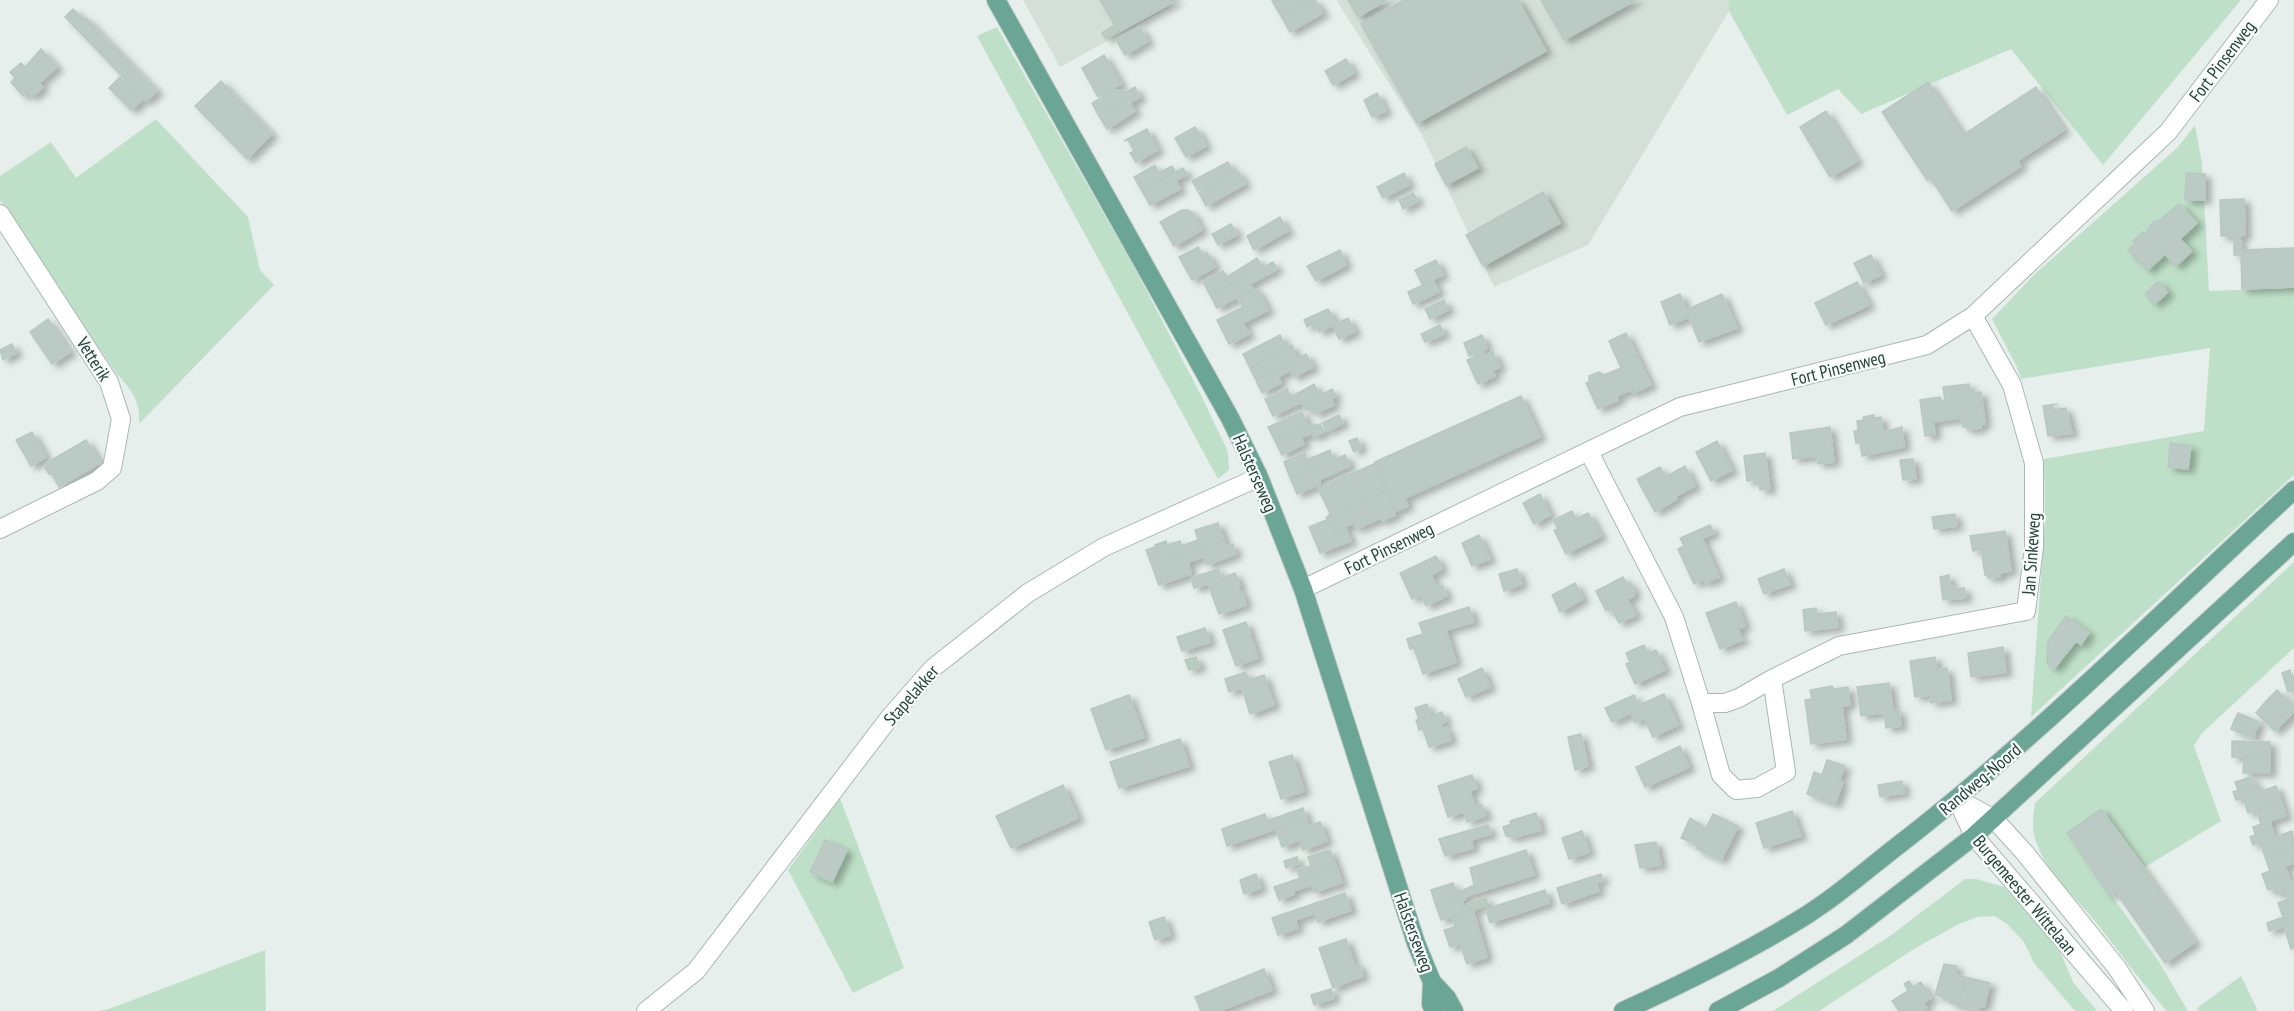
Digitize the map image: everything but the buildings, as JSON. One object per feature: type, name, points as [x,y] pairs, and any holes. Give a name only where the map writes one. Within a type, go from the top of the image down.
[{"type":"main road","name":"Halsterseweg","points":[[996,0],[1230,418],[1259,477],[1303,589],[1416,943],[1432,982],[1447,998],[1454,1011]]},
{"type":"main road","name":"Randweg-Noord","points":[[1623,1011],[1684,983],[1796,921],[1828,900],[1957,799],[2015,750],[2294,490]]},
{"type":"main road","name":"Randweg-Noord","points":[[1718,1011],[1779,978],[1846,935],[1974,836],[2294,542]]},
{"type":"main road","name":"Halsterseweg","points":[[1432,982],[1431,1004],[1434,1011]]},
{"type":"street","name":"Fort Pinsenweg","points":[[1303,589],[1680,407],[1927,345],[1973,316],[2168,132],[2269,0]]},
{"type":"street","name":"Vetterik","points":[[0,214],[110,382],[121,419],[112,468],[98,481],[0,530]]},
{"type":"street","name":"Jan Sinkeweg","points":[[1701,704],[1725,703],[1739,698],[1839,646],[2026,612],[2034,547],[2034,463],[2012,385],[1973,316]]},
{"type":"street","points":[[1589,452],[1674,617],[1721,775],[1736,790],[1757,788],[1786,772],[1772,679]]},
{"type":"street","name":"Stapelakker","points":[[646,1011],[696,971],[890,717],[933,668],[1028,593],[1104,547],[1259,477]]},
{"type":"street","name":"Burgemeester Wittelaan","points":[[1957,799],[1994,819],[2024,852],[2117,968],[2145,1011]]},
{"type":"street","name":"Burgemeester Wittelaan","points":[[1957,799],[1974,836],[2124,1011]]},
{"type":"shaded area","points":[[1023,0],[1183,0],[1060,67]]},
{"type":"shaded area","points":[[1336,0],[1728,0],[1729,11],[1588,245],[1494,287],[1422,135]]},
{"type":"green space","points":[[1728,0],[2241,0],[2103,165],[2011,49],[1861,114],[1838,89],[1787,115],[1729,11]]},
{"type":"green space","points":[[997,27],[1132,263],[1202,397],[1228,452],[1229,470],[1218,479],[977,36]]},
{"type":"green space","points":[[156,119],[248,217],[260,270],[274,285],[139,424],[137,402],[131,391],[33,253],[0,200],[0,176],[51,142],[76,178]]},
{"type":"green space","points":[[2195,125],[2202,163],[2209,291],[2294,288],[2294,475],[2031,717],[2045,519],[2044,459],[2204,431],[2210,348],[2021,379],[1992,319],[2036,273],[2178,147]]},
{"type":"green space","points":[[2294,562],[2294,648],[2202,733],[2194,746],[2221,821],[2145,867],[2105,813],[2071,838],[2159,962],[2188,1011],[2167,1011],[2048,866],[2034,834],[2035,803]]},
{"type":"green space","points":[[840,798],[904,968],[853,993],[788,870]]},
{"type":"green space","points":[[1965,879],[1976,879],[2004,887],[2059,949],[2073,982],[2097,1011],[2075,1011],[2034,963],[2024,942],[2006,923],[1994,916],[1977,917],[1957,925],[1914,949],[1819,1011],[1773,1011],[1890,936]]},
{"type":"green space","points":[[265,950],[266,1011],[99,1011],[109,1009]]},
{"type":"green space","points":[[2241,976],[2256,1011],[2199,1011],[2197,1008]]}]
